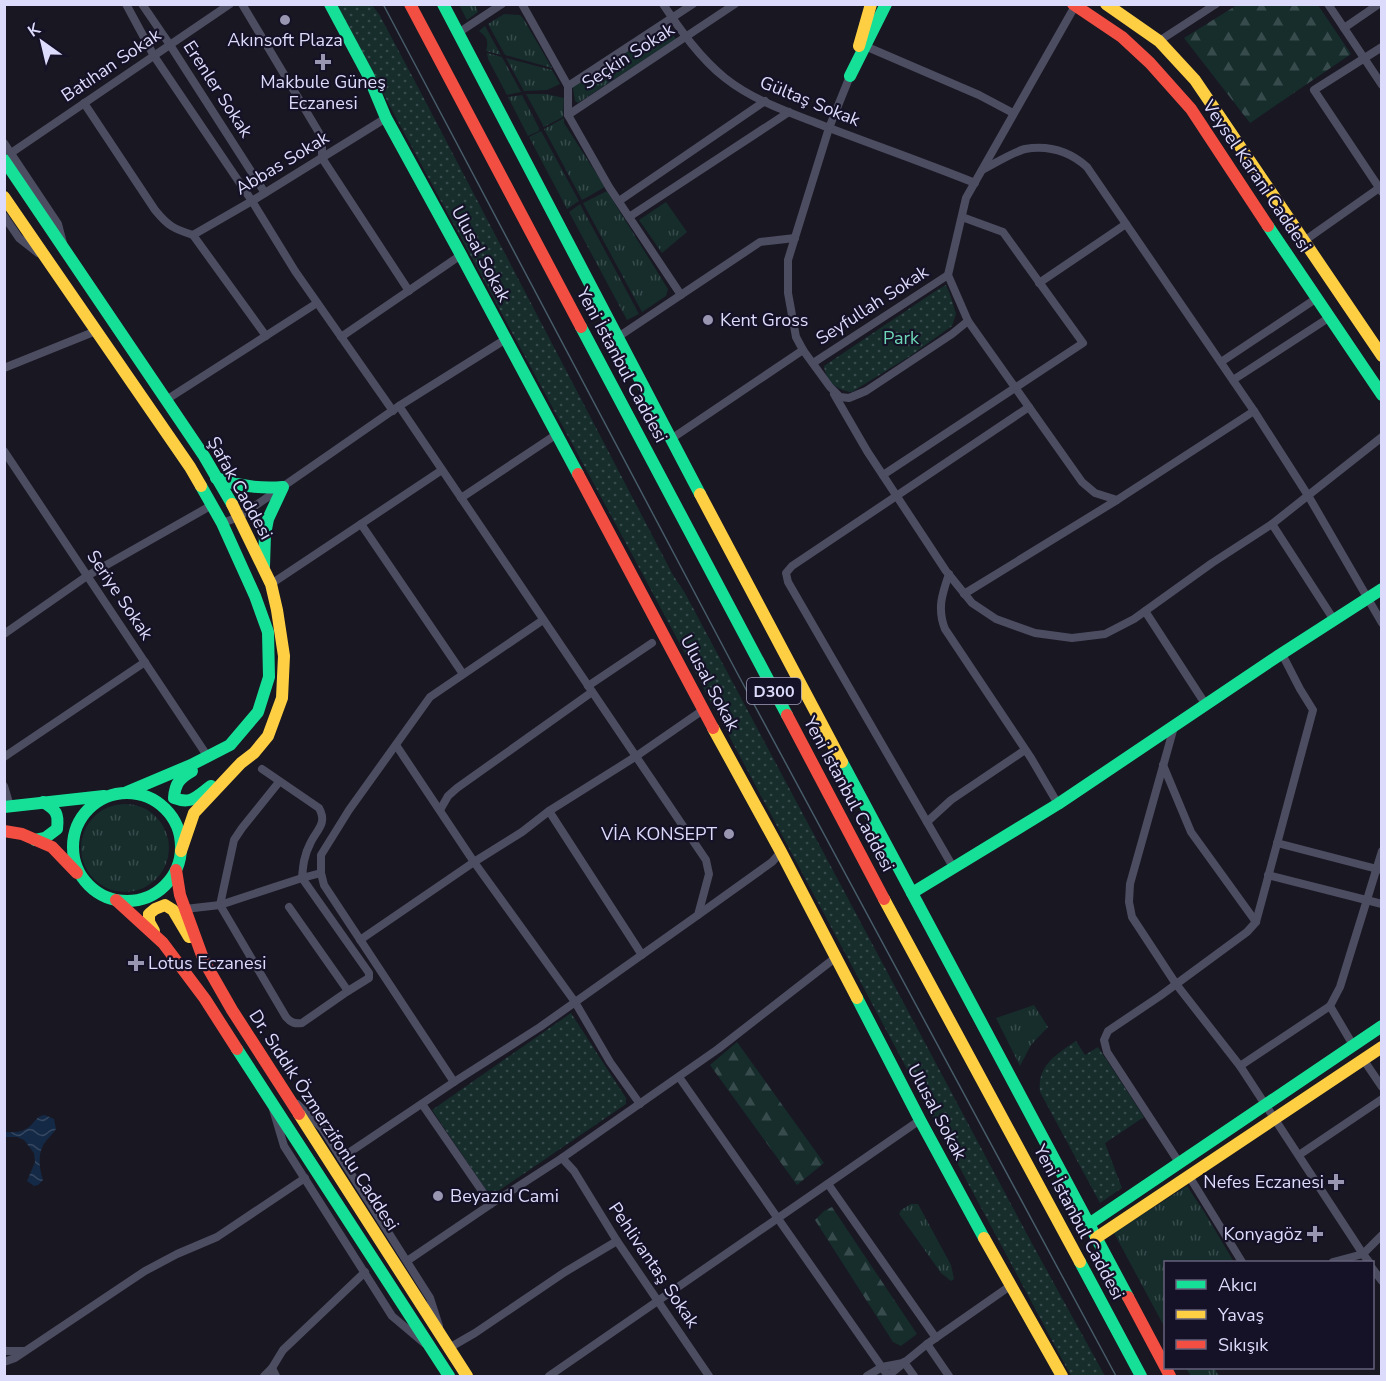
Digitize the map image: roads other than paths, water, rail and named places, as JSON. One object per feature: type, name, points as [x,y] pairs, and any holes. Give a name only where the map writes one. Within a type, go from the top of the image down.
[{"type":"main road","name":"Ulusal Sokak","points":[[330,4],[368,75],[386,118],[781,852],[920,1120],[1062,1377]]},
{"type":"main road","name":"Yeni İstanbul Caddesi","points":[[411,4],[853,841],[1141,1377]]},
{"type":"main road","name":"Yeni İstanbul Caddesi","points":[[443,4],[671,439],[1164,1366]]},
{"type":"main road","points":[[850,76],[871,4]]},
{"type":"main road","points":[[850,76],[886,4]]},
{"type":"main road","name":"Veysel Karani Caddesi","points":[[1106,4],[1159,41],[1195,80],[1382,356]]},
{"type":"main road","name":"Veysel Karani Caddesi","points":[[1074,5],[1122,37],[1150,63],[1191,109],[1382,395]]},
{"type":"main road","name":"Şafak Caddesi","points":[[8,156],[66,252],[204,456],[238,517],[271,584],[284,656],[282,698],[268,736],[255,753],[238,766],[194,813],[181,851]]},
{"type":"main road","name":"Şafak Caddesi","points":[[4,196],[190,467],[222,523],[255,596],[268,632],[269,677],[258,712],[230,745],[127,792]]},
{"type":"main road","points":[[216,478],[233,484],[258,488],[283,487],[268,519],[265,534],[264,570]]},
{"type":"main road","points":[[912,893],[1058,804],[1382,589]]},
{"type":"main road","points":[[208,757],[195,769],[179,778],[174,786],[174,798],[185,802],[192,800],[238,766]]},
{"type":"main road","points":[[4,831],[22,834],[52,848],[92,889],[106,897],[122,901],[138,900],[154,894],[167,884],[176,870],[181,851],[180,836],[174,818],[161,804],[145,795],[127,792],[7,807]]},
{"type":"main road","points":[[81,877],[74,862],[72,846],[75,830],[82,815],[94,803],[108,795]]},
{"type":"main road","points":[[35,840],[45,838],[57,829],[58,815],[54,809],[42,802]]},
{"type":"main road","name":"Dr. Sıddık Özmerzifonlu Caddesi","points":[[176,870],[180,895],[204,961],[232,1010],[467,1377]]},
{"type":"main road","name":"Dr. Sıddık Özmerzifonlu Caddesi","points":[[116,900],[163,943],[205,999],[449,1377]]},
{"type":"main road","points":[[163,943],[148,923],[148,917],[154,909],[165,905],[173,910],[204,961]]},
{"type":"main road","points":[[1089,1224],[1382,1026]]},
{"type":"main road","points":[[1096,1238],[1382,1047]]},
{"type":"street","points":[[126,4],[154,56],[252,201],[295,271],[442,470],[706,860],[709,874],[698,915]]},
{"type":"street","name":"Erenler Sokak","points":[[142,4],[265,193]]},
{"type":"street","name":"Batıhan Sokak","points":[[8,156],[230,4]]},
{"type":"street","points":[[242,4],[318,130],[322,139],[322,158],[409,291]]},
{"type":"street","points":[[458,33],[502,4]]},
{"type":"street","points":[[522,4],[568,86],[568,115],[609,187],[681,295]]},
{"type":"street","name":"Gültaş Sokak","points":[[663,4],[686,37],[725,78],[748,94],[829,128],[975,183]]},
{"type":"street","name":"Seçkin Sokak","points":[[568,86],[693,4]]},
{"type":"street","name":"Seçkin Sokak","points":[[568,115],[735,4]]},
{"type":"street","points":[[1159,41],[1216,4]]},
{"type":"street","points":[[1328,4],[1382,85]]},
{"type":"street","points":[[1344,28],[1379,4]]},
{"type":"street","points":[[1074,5],[966,198],[948,275],[968,321],[1082,482],[1095,494],[1117,500]]},
{"type":"street","points":[[865,46],[979,95],[1013,113]]},
{"type":"street","points":[[1304,241],[1381,189],[1314,90],[1382,47]]},
{"type":"street","points":[[850,76],[829,128],[788,260],[788,293],[796,337],[830,387],[883,475],[949,574],[972,603],[996,618],[1035,633],[1072,638],[1105,634],[1134,619],[1212,563],[1272,524],[1382,437]]},
{"type":"street","points":[[619,201],[765,101]]},
{"type":"street","points":[[84,103],[165,223],[193,235],[266,336]]},
{"type":"street","points":[[629,217],[789,112]]},
{"type":"street","name":"Abbas Sokak","points":[[193,235],[386,118]]},
{"type":"street","points":[[4,143],[8,156]]},
{"type":"street","points":[[982,170],[1024,150],[1049,147],[1067,153],[1087,167],[1221,362],[1309,496],[1366,599],[1382,623]]},
{"type":"street","points":[[4,216],[20,238],[48,262]]},
{"type":"street","points":[[883,475],[1083,343],[1003,232],[962,217]]},
{"type":"street","points":[[1039,283],[1126,224]]},
{"type":"street","points":[[618,337],[760,242],[795,238]]},
{"type":"street","points":[[342,337],[461,255]]},
{"type":"street","name":"Seyfullah Sokak","points":[[813,363],[948,275]]},
{"type":"street","points":[[1221,362],[1317,297]]},
{"type":"street","points":[[166,400],[317,303]]},
{"type":"street","points":[[1233,380],[1330,317]]},
{"type":"street","points":[[830,387],[840,397],[849,398],[866,391],[968,321]]},
{"type":"street","points":[[4,368],[96,331]]},
{"type":"street","points":[[222,523],[238,517],[396,408],[506,339]]},
{"type":"street","points":[[671,439],[803,350]]},
{"type":"street","points":[[953,867],[786,577],[786,573],[792,566],[1029,407]]},
{"type":"street","points":[[964,594],[1117,500],[1254,411]]},
{"type":"street","points":[[461,498],[558,434]]},
{"type":"street","name":"Seriye Sokak","points":[[4,451],[208,757]]},
{"type":"street","points":[[271,584],[442,470]]},
{"type":"street","points":[[4,634],[87,576],[212,505]]},
{"type":"street","points":[[361,524],[463,674]]},
{"type":"street","points":[[1272,524],[1334,620]]},
{"type":"street","points":[[949,574],[941,597],[941,618],[945,630],[1058,804]]},
{"type":"street","points":[[1145,610],[1206,705]]},
{"type":"street","points":[[454,1082],[324,885],[321,855],[349,810],[430,697],[543,620]]},
{"type":"street","points":[[440,810],[448,796],[457,788],[652,643]]},
{"type":"street","points":[[1180,1164],[1107,1052],[1104,1040],[1108,1030],[1176,984],[1247,932],[1256,922],[1313,710],[1282,654]]},
{"type":"street","points":[[4,757],[145,662]]},
{"type":"street","points":[[360,940],[703,710]]},
{"type":"street","points":[[1174,727],[1130,884],[1129,902],[1132,917],[1176,984],[1240,1066],[1368,1261]]},
{"type":"street","points":[[396,745],[474,862],[575,1002],[610,1062],[640,1104]]},
{"type":"street","points":[[927,822],[951,800],[1025,750]]},
{"type":"street","points":[[1163,765],[1191,832],[1256,922]]},
{"type":"street","points":[[262,769],[319,808],[323,816],[321,826],[303,861],[302,878],[369,973],[369,978],[303,1023],[295,1024],[290,1022],[220,905],[234,840],[279,782]]},
{"type":"street","points":[[4,786],[7,807]]},
{"type":"street","points":[[549,812],[642,955]]},
{"type":"street","points":[[1277,843],[1379,870]]},
{"type":"street","points":[[341,1158],[540,1027],[772,862],[781,852]]},
{"type":"street","points":[[1240,1066],[1330,1006],[1340,987],[1367,900],[1379,870],[1382,852]]},
{"type":"street","points":[[185,909],[220,905],[321,873]]},
{"type":"street","points":[[1268,875],[1382,904]]},
{"type":"street","points":[[289,907],[348,991]]},
{"type":"street","points":[[406,1261],[679,1077],[835,958]]},
{"type":"street","points":[[1330,1006],[1353,1045]]},
{"type":"street","points":[[1363,1059],[1382,1087]]},
{"type":"street","points":[[679,1077],[888,1377],[927,1344],[1010,1286]]},
{"type":"street","points":[[284,1091],[322,1128],[430,1298],[447,1345],[475,1333],[565,1272],[617,1241]]},
{"type":"street","points":[[269,1098],[284,1146],[392,1316],[432,1350]]},
{"type":"street","points":[[1299,1155],[1382,1100]]},
{"type":"street","points":[[422,1104],[491,1204]]},
{"type":"street","points":[[549,1377],[920,1120]]},
{"type":"street","name":"Pehlivantaş Sokak","points":[[562,1158],[573,1171],[657,1302],[709,1377]]},
{"type":"street","points":[[1189,1176],[1241,1261]]},
{"type":"street","points":[[4,1362],[28,1350],[145,1271],[217,1237],[305,1178]]},
{"type":"street","points":[[828,1184],[936,1338]]},
{"type":"street","points":[[1340,1261],[1363,1254],[1382,1235]]},
{"type":"street","points":[[264,1377],[274,1372],[283,1350],[365,1272]]},
{"type":"street","points":[[927,1344],[949,1377]]},
{"type":"street","points":[[4,1350],[28,1350]]},
{"type":"street","points":[[867,1377],[882,1367],[904,1362]]},
{"type":"street","points":[[904,1362],[914,1377]]},
{"type":"water","points":[[45,1115],[54,1119],[56,1129],[41,1150],[40,1165],[43,1180],[34,1186],[27,1181],[35,1162],[34,1153],[24,1140],[17,1137],[5,1137],[5,1132],[24,1130]]},
{"type":"tram line","points":[[383,4],[735,669],[1116,1376]]},
{"type":"place","name":"Akınsoft Plaza","points":[[285,20]]},
{"type":"place","name":"Makbule Güneş Eczanesi","points":[[323,62]]},
{"type":"place","name":"Kent Gross","points":[[708,320]]},
{"type":"place","name":"VİA KONSEPT","points":[[729,834]]},
{"type":"place","name":"Lotus Eczanesi","points":[[136,963]]},
{"type":"place","name":"Nefes Eczanesi","points":[[1336,1182]]},
{"type":"place","name":"Beyazıd Cami","points":[[438,1196]]},
{"type":"place","name":"Konyagöz","points":[[1315,1234]]},
{"type":"park label","name":"Park","points":[[901,338]]}]
